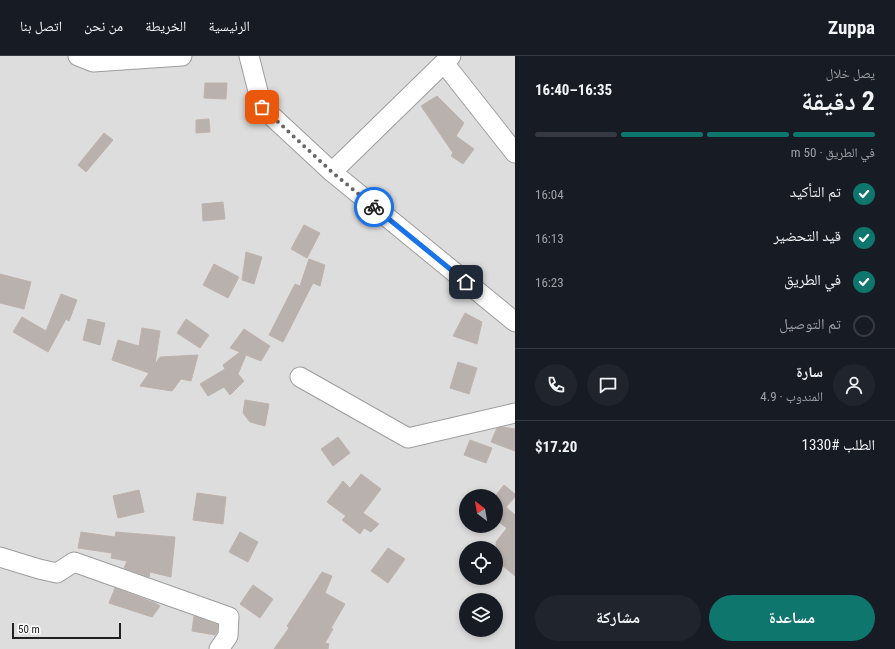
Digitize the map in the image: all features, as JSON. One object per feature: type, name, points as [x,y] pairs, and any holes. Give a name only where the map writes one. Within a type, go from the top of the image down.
[{"type":"street","points":[[78,56],[93,62],[182,56]]},
{"type":"street","points":[[249,56],[262,107],[332,172],[515,322]]},
{"type":"street","points":[[332,172],[448,60],[515,153]]},
{"type":"street","points":[[300,377],[408,438],[515,413]]},
{"type":"street","points":[[0,556],[39,569],[57,572],[74,562],[230,617],[228,636],[219,649]]},
{"type":"shaded area","points":[[0,56],[515,56],[515,649],[0,649]]},
{"type":"building","points":[[205,83],[227,83],[226,99],[204,98]]},
{"type":"building","points":[[437,96],[464,123],[456,136],[474,149],[463,164],[451,156],[453,153],[421,106]]},
{"type":"building","points":[[209,119],[210,132],[196,133],[196,120]]},
{"type":"building","points":[[104,133],[113,140],[86,172],[78,165]]},
{"type":"building","points":[[223,202],[225,219],[203,221],[202,204]]},
{"type":"building","points":[[304,225],[320,233],[307,258],[291,249]]},
{"type":"building","points":[[246,252],[262,257],[254,284],[242,280]]},
{"type":"building","points":[[309,259],[325,265],[320,286],[313,283],[283,342],[269,335],[295,284],[300,286]]},
{"type":"building","points":[[214,264],[239,277],[228,298],[203,285]]},
{"type":"building","points":[[0,274],[31,282],[24,309],[0,303]]},
{"type":"building","points":[[61,294],[77,300],[69,321],[66,319],[48,352],[13,332],[22,317],[46,331]]},
{"type":"building","points":[[465,313],[482,322],[477,344],[453,336]]},
{"type":"building","points":[[88,319],[105,323],[100,345],[83,340]]},
{"type":"building","points":[[186,319],[209,335],[200,348],[177,333]]},
{"type":"building","points":[[142,328],[160,331],[155,364],[160,357],[198,355],[191,381],[181,379],[172,391],[140,386],[149,373],[112,360],[118,340],[139,346]]},
{"type":"building","points":[[244,329],[270,346],[261,361],[246,355],[238,374],[244,381],[230,395],[224,387],[208,396],[200,384],[225,369],[223,365],[240,352],[230,348]]},
{"type":"building","points":[[458,362],[477,368],[469,394],[450,388]]},
{"type":"building","points":[[245,400],[269,404],[265,426],[250,422],[243,413]]},
{"type":"building","points":[[502,427],[515,429],[515,451],[491,442],[497,428]]},
{"type":"building","points":[[338,437],[350,453],[333,466],[321,449]]},
{"type":"building","points":[[470,440],[492,448],[486,463],[464,455]]},
{"type":"building","points":[[361,474],[381,489],[363,513],[379,524],[371,532],[364,528],[360,534],[342,520],[346,516],[327,502],[343,481],[350,488]]},
{"type":"building","points":[[504,485],[515,494],[515,497],[506,507],[515,515],[515,576],[503,566],[503,541],[497,541],[507,528],[503,525],[503,489],[501,489]]},
{"type":"building","points":[[139,490],[144,512],[118,518],[113,496]]},
{"type":"building","points":[[197,493],[226,497],[223,524],[193,520]]},
{"type":"building","points":[[81,532],[115,537],[116,532],[175,537],[171,577],[150,572],[149,577],[124,568],[127,561],[111,558],[112,553],[78,548]]},
{"type":"building","points":[[240,532],[258,542],[248,562],[229,552]]},
{"type":"building","points":[[388,548],[405,559],[388,583],[371,571]]},
{"type":"building","points":[[322,572],[332,576],[325,593],[345,604],[331,628],[333,629],[325,643],[329,644],[328,649],[274,649],[289,628],[287,626]]},
{"type":"building","points":[[253,585],[273,599],[260,618],[240,604]]},
{"type":"building","points":[[115,588],[160,606],[152,617],[109,603]]},
{"type":"building","points":[[194,616],[218,625],[215,635],[192,631]]},
{"type":"way so far","points":[[262,107],[332,172],[374,207]]},
{"type":"route","points":[[374,207],[466,282]]}]
